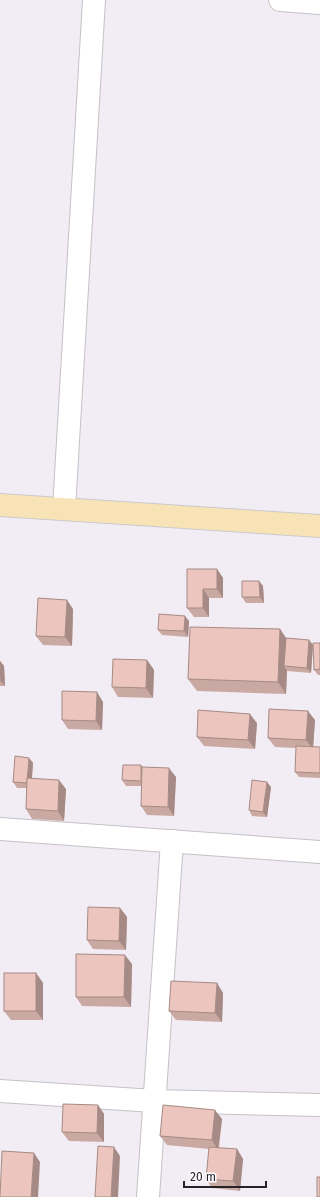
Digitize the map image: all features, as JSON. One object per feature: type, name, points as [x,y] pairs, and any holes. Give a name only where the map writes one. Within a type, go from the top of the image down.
[{"type":"main road","points":[[0,505],[320,526]]},
{"type":"street","points":[[64,509],[94,0]]},
{"type":"street","points":[[280,0],[320,2]]},
{"type":"street","points":[[0,829],[320,852]]},
{"type":"street","points":[[148,1197],[172,841]]},
{"type":"street","points":[[0,1091],[154,1101],[320,1105]]},
{"type":"building","points":[[187,569],[217,569],[217,589],[203,589],[203,608],[187,608]]},
{"type":"building","points":[[242,581],[259,581],[260,597],[242,597]]},
{"type":"building","points":[[38,598],[67,600],[65,637],[36,636]]},
{"type":"building","points":[[159,614],[185,616],[184,631],[158,630]]},
{"type":"building","points":[[190,627],[280,629],[278,682],[188,679]]},
{"type":"building","points":[[286,638],[309,640],[307,668],[284,666]]},
{"type":"building","points":[[313,643],[320,643],[320,669],[314,670]]},
{"type":"building","points":[[113,659],[147,660],[146,688],[112,687]]},
{"type":"building","points":[[62,691],[97,692],[96,721],[62,720]]},
{"type":"building","points":[[269,709],[308,711],[306,740],[268,738]]},
{"type":"building","points":[[198,710],[250,714],[248,740],[197,737]]},
{"type":"building","points":[[296,746],[320,747],[320,773],[295,772]]},
{"type":"building","points":[[15,756],[29,758],[27,783],[13,782]]},
{"type":"building","points":[[123,765],[141,765],[141,781],[122,780]]},
{"type":"building","points":[[142,767],[169,768],[168,807],[141,806]]},
{"type":"building","points":[[27,778],[59,780],[58,811],[26,809]]},
{"type":"building","points":[[252,780],[267,782],[263,812],[249,810]]},
{"type":"building","points":[[88,907],[120,908],[119,941],[87,940]]},
{"type":"building","points":[[76,954],[125,955],[124,997],[76,997]]},
{"type":"building","points":[[4,973],[36,973],[36,1011],[4,1011]]},
{"type":"building","points":[[171,981],[217,983],[215,1013],[169,1011]]},
{"type":"building","points":[[63,1104],[98,1105],[97,1133],[62,1132]]},
{"type":"building","points":[[163,1105],[215,1110],[212,1140],[160,1136]]},
{"type":"building","points":[[98,1146],[114,1147],[111,1197],[95,1197]]},
{"type":"building","points":[[209,1147],[237,1149],[233,1181],[206,1179]]},
{"type":"building","points":[[2,1151],[34,1153],[31,1197],[0,1197]]},
{"type":"building","points":[[317,1177],[320,1177],[320,1197],[317,1197]]}]
